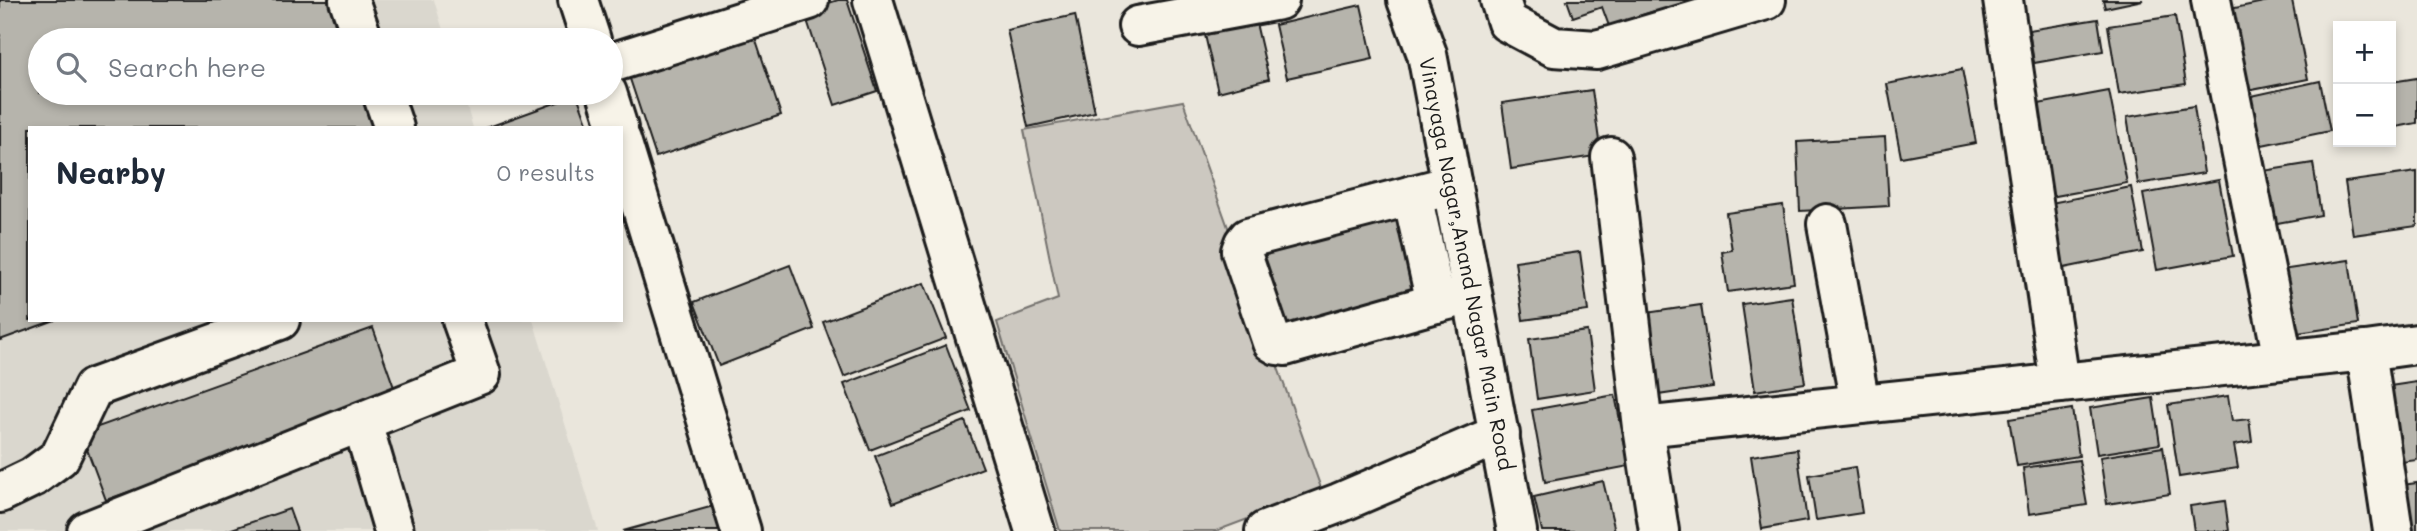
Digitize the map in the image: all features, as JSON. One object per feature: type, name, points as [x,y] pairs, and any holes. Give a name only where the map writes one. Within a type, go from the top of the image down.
[{"type":"street","points":[[349,0],[359,28]]},
{"type":"street","points":[[578,0],[587,28]]},
{"type":"street","points":[[623,59],[809,0]]},
{"type":"street","points":[[873,0],[1035,531]]},
{"type":"street","points":[[1138,26],[1279,0]]},
{"type":"street","name":"Vinayaga Nagar,Anand Nagar Main Road","points":[[1407,0],[1427,54],[1517,531]]},
{"type":"street","points":[[1500,0],[1507,22],[1554,47],[1597,50],[1766,0]]},
{"type":"street","points":[[2003,0],[2060,383]]},
{"type":"street","points":[[2211,0],[2283,359]]},
{"type":"street","points":[[386,105],[393,126]]},
{"type":"street","points":[[611,105],[617,126]]},
{"type":"street","points":[[623,147],[741,531]]},
{"type":"street","points":[[1611,157],[1658,531]]},
{"type":"street","points":[[1452,185],[1248,238],[1241,251],[1272,342],[1277,345],[1285,346],[1473,295]]},
{"type":"street","points":[[1412,195],[1436,303]]},
{"type":"street","points":[[1827,225],[1860,404]]},
{"type":"street","points":[[0,493],[33,477],[60,457],[93,388],[274,322]]},
{"type":"street","points":[[87,531],[481,374],[464,322]]},
{"type":"street","points":[[1643,427],[2417,344]]},
{"type":"street","points":[[2366,351],[2393,531]]},
{"type":"street","points":[[362,422],[394,531]]},
{"type":"street","points":[[1265,531],[1339,503],[1500,434]]},
{"type":"shaded area","points":[[0,0],[434,0],[442,28],[28,28],[28,105],[466,105],[472,126],[28,126],[28,322],[534,322],[598,531],[0,531]]},
{"type":"shaded area","points":[[1183,101],[1322,491],[1216,531],[1060,531],[997,322],[1058,299],[1024,130]]},
{"type":"building","points":[[0,0],[333,0],[344,28],[28,28],[28,105],[370,105],[378,126],[28,126],[28,322],[50,322],[0,340]]},
{"type":"building","points":[[838,0],[847,0],[877,91],[835,105],[804,11]]},
{"type":"building","points":[[1567,0],[1726,0],[1657,23],[1654,11],[1609,26],[1602,7],[1573,17]]},
{"type":"building","points":[[2103,0],[2143,0],[2105,8]]},
{"type":"building","points":[[2273,0],[2292,0],[2308,79],[2247,91],[2230,9]]},
{"type":"building","points":[[1361,5],[1373,59],[1287,78],[1275,25]]},
{"type":"building","points":[[1075,15],[1095,112],[1028,127],[1007,30]]},
{"type":"building","points":[[2175,16],[2186,84],[2119,94],[2108,26]]},
{"type":"building","points":[[2098,19],[2103,51],[2034,63],[2029,30]]},
{"type":"building","points":[[1256,23],[1269,79],[1218,92],[1205,35]]},
{"type":"building","points":[[752,28],[781,115],[656,157],[627,70]]},
{"type":"building","points":[[1962,69],[1976,143],[1901,157],[1887,84]]},
{"type":"building","points":[[2417,78],[2417,123],[2396,127],[2396,81]]},
{"type":"building","points":[[2320,81],[2330,131],[2257,146],[2247,97]]},
{"type":"building","points":[[1592,90],[1601,155],[1511,169],[1502,103]]},
{"type":"building","points":[[2109,91],[2127,183],[2050,197],[2033,105]]},
{"type":"building","points":[[549,105],[581,105],[588,126],[492,126]]},
{"type":"building","points":[[2194,106],[2204,173],[2138,184],[2127,117]]},
{"type":"building","points":[[1885,137],[1889,206],[1800,211],[1797,142]]},
{"type":"building","points":[[2313,163],[2321,215],[2272,224],[2263,171]]},
{"type":"building","points":[[2417,172],[2417,226],[2353,235],[2345,182]]},
{"type":"building","points":[[2219,180],[2233,256],[2157,270],[2143,194]]},
{"type":"building","points":[[2131,187],[2143,252],[2064,268],[2051,203]]},
{"type":"building","points":[[1783,205],[1794,283],[1728,292],[1722,252],[1732,250],[1726,213]]},
{"type":"building","points":[[1395,214],[1419,303],[1281,341],[1257,252]]},
{"type":"building","points":[[1580,252],[1588,311],[1523,320],[1515,261]]},
{"type":"building","points":[[2349,260],[2358,324],[2291,334],[2281,270]]},
{"type":"building","points":[[790,265],[814,329],[719,366],[694,302]]},
{"type":"building","points":[[924,283],[946,338],[844,377],[823,322]]},
{"type":"building","points":[[1792,297],[1805,383],[1755,391],[1742,304]]},
{"type":"building","points":[[1701,305],[1713,387],[1651,396],[1639,314]]},
{"type":"building","points":[[373,328],[397,396],[106,500],[81,433]]},
{"type":"building","points":[[1587,331],[1595,390],[1537,399],[1529,339]]},
{"type":"building","points":[[946,345],[971,411],[870,450],[844,384]]},
{"type":"building","points":[[2417,382],[2417,460],[2395,463],[2383,387]]},
{"type":"building","points":[[1615,395],[1629,466],[1545,482],[1532,410]]},
{"type":"building","points":[[2228,396],[2232,421],[2249,419],[2252,442],[2234,445],[2238,468],[2179,477],[2168,405]]},
{"type":"building","points":[[2153,398],[2160,444],[2097,454],[2090,408]]},
{"type":"building","points":[[2072,409],[2079,456],[2017,466],[2009,419]]},
{"type":"building","points":[[965,421],[983,468],[893,503],[875,456]]},
{"type":"building","points":[[2163,447],[2170,494],[2107,504],[2100,457]]},
{"type":"building","points":[[1797,449],[1807,521],[1762,529],[1751,456]]},
{"type":"building","points":[[2079,460],[2087,505],[2029,514],[2023,468]]},
{"type":"building","points":[[1855,467],[1862,513],[1816,520],[1809,475]]},
{"type":"building","points":[[1603,481],[1615,531],[1542,531],[1534,497]]},
{"type":"building","points":[[2417,483],[2417,531],[2409,531],[2402,485]]},
{"type":"building","points":[[2225,501],[2229,531],[2194,531],[2190,506]]},
{"type":"building","points":[[721,504],[728,531],[623,531]]},
{"type":"building","points":[[289,509],[297,531],[226,531]]}]
